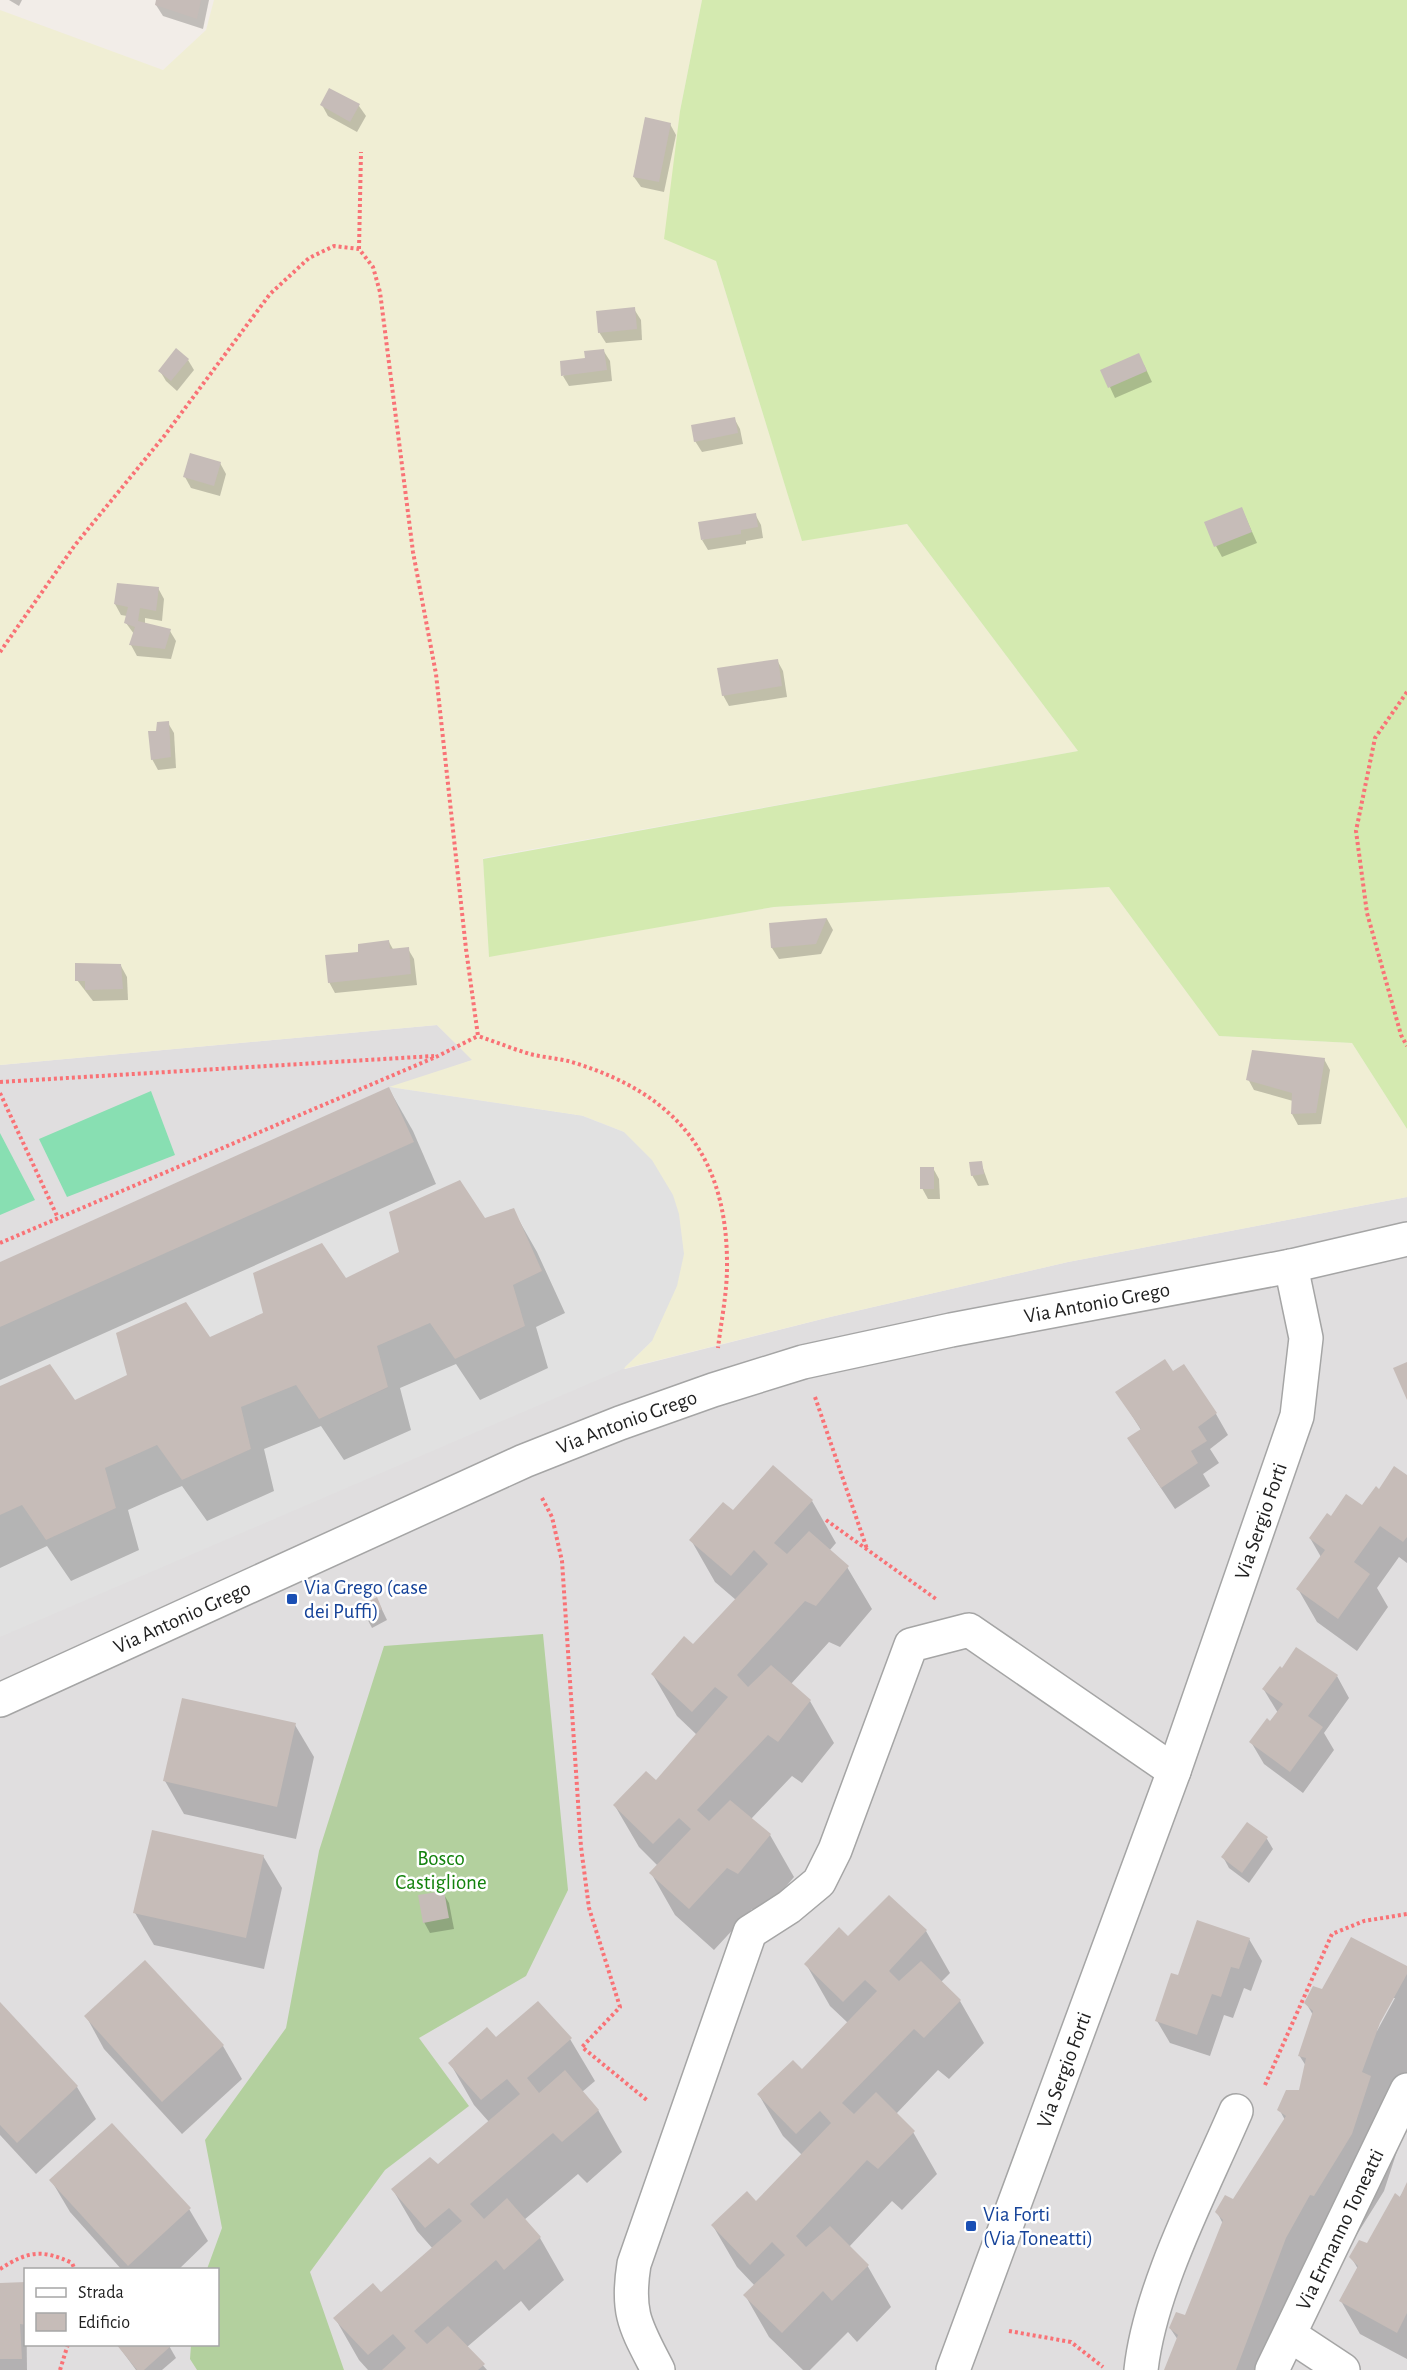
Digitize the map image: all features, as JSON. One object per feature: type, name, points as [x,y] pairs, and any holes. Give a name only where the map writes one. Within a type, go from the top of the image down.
[{"type":"street","name":"Via Antonio Grego","points":[[0,1700],[524,1461],[620,1423],[713,1390],[803,1362],[951,1330],[1291,1266],[1407,1239]]},
{"type":"street","name":"Via Sergio Forti","points":[[953,2370],[1174,1771],[1297,1416],[1306,1338],[1291,1266]]},
{"type":"street","points":[[658,2370],[636,2327],[629,2295],[634,2264],[681,2129],[750,1932],[789,1907],[819,1882],[835,1850],[911,1645],[969,1630],[1174,1771]]},
{"type":"street","name":"Via Ermanno Toneatti","points":[[1272,2370],[1407,2090]]},
{"type":"street","points":[[1141,2370],[1144,2340],[1167,2273],[1236,2111]]},
{"type":"street","points":[[1290,2335],[1343,2370]]},
{"type":"path","points":[[361,152],[358,249],[373,267],[380,292],[413,552],[436,674],[466,949],[478,1036]]},
{"type":"path","points":[[0,652],[75,545],[165,435],[270,294],[309,258],[334,246],[358,249]]},
{"type":"path","points":[[1407,692],[1375,738],[1356,831],[1367,913],[1401,1035],[1407,1046]]},
{"type":"path","points":[[0,1243],[438,1056],[478,1036],[530,1054],[574,1063],[622,1082],[658,1102],[688,1131],[710,1165],[722,1208],[727,1267],[713,1390]]},
{"type":"path","points":[[0,1082],[438,1056]]},
{"type":"path","points":[[0,1093],[58,1218]]},
{"type":"path","points":[[815,1396],[868,1550]]},
{"type":"path","points":[[543,1498],[552,1517],[562,1561],[580,1847],[589,1908],[620,2007],[582,2047],[681,2129]]},
{"type":"path","points":[[826,1520],[933,1596],[969,1630]]},
{"type":"path","points":[[1236,2111],[1256,2106],[1332,1934],[1364,1921],[1407,1914]]},
{"type":"path","points":[[0,2268],[19,2257],[49,2253],[72,2263],[74,2268]]},
{"type":"path","points":[[1003,2329],[1021,2336],[1071,2342],[1105,2370]]},
{"type":"path","points":[[60,2370],[67,2346]]},
{"type":"shaded area","points":[[214,0],[702,0],[680,111],[716,261],[802,540],[907,524],[1078,751],[483,858],[489,956],[774,907],[1109,887],[1219,1036],[1352,1043],[1407,1129],[1407,1197],[1068,1262],[830,1317],[623,1369],[652,1341],[624,1132],[583,1116],[389,1087],[472,1060],[437,1025],[0,1065],[0,10],[163,70],[206,30]]},
{"type":"shaded area","points":[[437,1025],[473,1060],[391,1088],[583,1116],[625,1369],[830,1317],[1068,1262],[1407,1197],[1407,2370],[0,2370],[0,1065]]},
{"type":"shaded area","points":[[389,1087],[583,1116],[624,1132],[652,1160],[673,1195],[679,1214],[684,1254],[677,1286],[652,1341],[623,1369],[0,1637],[0,1515],[22,1505],[46,1540],[116,1508],[105,1468],[157,1445],[182,1480],[251,1449],[241,1407],[296,1385],[319,1419],[388,1388],[377,1346],[430,1323],[455,1359],[525,1326],[513,1285],[542,1271],[514,1208],[485,1218],[460,1181],[389,1212],[399,1252],[346,1278],[322,1243],[253,1273],[263,1313],[210,1337],[186,1302],[116,1333],[127,1375],[75,1400],[50,1364],[0,1386],[0,1262]]},
{"type":"green space","points":[[702,0],[1407,0],[1407,1129],[1352,1043],[1219,1036],[1109,887],[774,907],[489,957],[483,859],[1078,751],[907,524],[802,541],[716,261],[664,239],[680,111]]},
{"type":"green space","points":[[151,1091],[175,1155],[67,1197],[39,1139]]},
{"type":"green space","points":[[0,1133],[35,1200],[0,1215]]},
{"type":"green space","name":"Bosco Castiglione","points":[[543,1634],[568,1890],[526,1976],[419,2038],[469,2106],[385,2170],[310,2272],[344,2370],[197,2370],[190,2359],[191,2346],[219,2346],[219,2268],[207,2268],[222,2228],[205,2140],[286,2028],[319,1851],[384,1646]]},
{"type":"building","points":[[156,0],[201,0],[197,19],[155,5]]},
{"type":"building","points":[[329,88],[360,104],[350,122],[320,105]]},
{"type":"building","points":[[645,117],[671,123],[659,182],[633,177]]},
{"type":"building","points":[[635,307],[637,329],[598,333],[596,311]]},
{"type":"building","points":[[176,348],[189,359],[171,381],[158,371]]},
{"type":"building","points":[[604,349],[607,370],[561,376],[560,361],[585,358],[584,351]]},
{"type":"building","points":[[1139,353],[1147,371],[1108,388],[1100,370]]},
{"type":"building","points":[[735,417],[738,433],[694,442],[691,425]]},
{"type":"building","points":[[190,453],[221,462],[214,486],[183,477]]},
{"type":"building","points":[[1242,507],[1252,532],[1214,547],[1204,522]]},
{"type":"building","points":[[756,513],[758,527],[741,530],[741,534],[701,540],[698,522]]},
{"type":"building","points":[[117,583],[159,587],[156,611],[140,608],[138,621],[171,629],[165,649],[129,645],[135,627],[124,623],[128,607],[114,604]]},
{"type":"building","points":[[778,659],[782,686],[722,696],[717,668]]},
{"type":"building","points":[[169,721],[171,757],[151,760],[148,731],[156,731],[157,722]]},
{"type":"building","points":[[827,918],[816,944],[771,948],[769,923]]},
{"type":"building","points":[[389,940],[390,949],[409,947],[411,974],[328,983],[325,955],[358,952],[358,944]]},
{"type":"building","points":[[75,963],[121,964],[123,989],[85,990],[85,981],[75,981]]},
{"type":"building","points":[[1252,1050],[1325,1058],[1316,1113],[1291,1114],[1292,1093],[1246,1080]]},
{"type":"building","points":[[389,1087],[414,1142],[0,1327],[0,1262]]},
{"type":"building","points":[[982,1161],[984,1174],[971,1176],[969,1162]]},
{"type":"building","points":[[920,1167],[934,1167],[934,1189],[920,1189]]},
{"type":"building","points":[[460,1180],[485,1218],[514,1208],[542,1271],[513,1285],[525,1326],[455,1359],[430,1323],[377,1346],[388,1387],[319,1419],[296,1385],[241,1407],[251,1449],[182,1480],[157,1445],[105,1468],[116,1508],[46,1540],[22,1505],[0,1515],[0,1386],[50,1364],[75,1400],[127,1375],[116,1333],[186,1302],[210,1337],[263,1313],[253,1273],[322,1243],[346,1278],[399,1252],[389,1212]]},
{"type":"building","points":[[1165,1359],[1173,1371],[1184,1364],[1217,1413],[1198,1427],[1207,1441],[1191,1451],[1198,1463],[1161,1488],[1127,1438],[1141,1429],[1115,1392]]},
{"type":"building","points":[[1407,1362],[1407,1400],[1393,1368]]},
{"type":"building","points":[[773,1465],[813,1500],[774,1543],[787,1554],[809,1531],[849,1566],[816,1606],[805,1601],[737,1675],[748,1687],[771,1665],[811,1700],[778,1742],[768,1735],[697,1810],[709,1821],[730,1800],[771,1834],[738,1874],[727,1868],[689,1909],[649,1873],[691,1829],[679,1818],[653,1844],[613,1805],[646,1771],[656,1780],[728,1697],[715,1687],[692,1712],[651,1674],[684,1636],[693,1644],[768,1564],[754,1550],[731,1576],[689,1540],[723,1502],[733,1510]]},
{"type":"building","points":[[1394,1466],[1407,1475],[1407,1537],[1403,1542],[1380,1526],[1354,1562],[1370,1574],[1338,1619],[1296,1589],[1325,1550],[1309,1538],[1327,1513],[1331,1516],[1346,1494],[1362,1505],[1376,1486],[1379,1489]]},
{"type":"building","points":[[377,1597],[382,1609],[365,1618],[360,1606]]},
{"type":"building","points":[[1296,1647],[1338,1675],[1308,1716],[1323,1727],[1290,1772],[1249,1742],[1267,1718],[1270,1721],[1283,1704],[1262,1689],[1280,1666],[1282,1668]]},
{"type":"building","points":[[182,1698],[296,1723],[277,1807],[163,1781]]},
{"type":"building","points":[[1247,1822],[1268,1837],[1242,1873],[1221,1857]]},
{"type":"building","points":[[152,1830],[264,1855],[246,1938],[133,1913]]},
{"type":"building","points":[[444,1891],[449,1918],[423,1923],[418,1895]]},
{"type":"building","points":[[889,1895],[927,1930],[889,1971],[899,1981],[921,1961],[961,2000],[924,2038],[914,2029],[842,2103],[854,2114],[876,2092],[915,2131],[878,2169],[867,2160],[796,2236],[806,2247],[830,2226],[869,2265],[832,2301],[823,2291],[782,2333],[743,2295],[785,2255],[772,2242],[750,2265],[711,2225],[747,2191],[756,2201],[831,2123],[820,2111],[796,2134],[757,2094],[793,2060],[802,2069],[877,1991],[865,1980],[843,2002],[804,1964],[839,1927],[848,1936]]},
{"type":"building","points":[[1197,1920],[1250,1938],[1239,1969],[1231,1967],[1221,1997],[1212,1994],[1197,2035],[1155,2021],[1171,1973],[1178,1975]]},
{"type":"building","points":[[1351,1937],[1407,1966],[1407,1974],[1380,2023],[1362,2072],[1371,2076],[1352,2134],[1314,2196],[1310,2195],[1286,2238],[1236,2370],[1164,2370],[1178,2335],[1169,2328],[1176,2312],[1185,2315],[1223,2220],[1215,2212],[1225,2195],[1233,2199],[1286,2116],[1277,2110],[1286,2090],[1299,2090],[1306,2058],[1298,2056],[1313,2011],[1304,2003],[1313,1986],[1322,1989]]},
{"type":"building","points":[[145,1960],[224,2045],[162,2102],[84,2016]]},
{"type":"building","points":[[538,2001],[572,2038],[527,2078],[539,2093],[565,2070],[599,2110],[562,2142],[553,2133],[470,2204],[484,2219],[507,2198],[541,2237],[504,2270],[496,2260],[414,2331],[427,2344],[448,2326],[485,2364],[478,2370],[382,2370],[406,2348],[393,2334],[368,2355],[333,2318],[373,2283],[381,2292],[462,2221],[449,2208],[425,2228],[391,2189],[430,2157],[438,2164],[520,2094],[507,2079],[481,2100],[448,2063],[487,2027],[496,2037]]},
{"type":"building","points":[[0,2002],[78,2086],[17,2143],[0,2125]]},
{"type":"building","points":[[112,2123],[191,2208],[128,2266],[49,2180]]},
{"type":"building","points":[[1407,2182],[1407,2313],[1397,2333],[1339,2301],[1358,2266],[1349,2257],[1359,2240],[1367,2243],[1395,2193],[1400,2197]]},
{"type":"building","points":[[24,2282],[24,2325],[20,2324],[22,2359],[0,2359],[0,2283]]},
{"type":"building","points":[[118,2346],[171,2346],[144,2370],[137,2370]]},
{"type":"place","name":"Via Grego (case dei Puffi)","points":[[292,1599]]},
{"type":"place","name":"Via Forti (Via Toneatti)","points":[[971,2226]]}]
